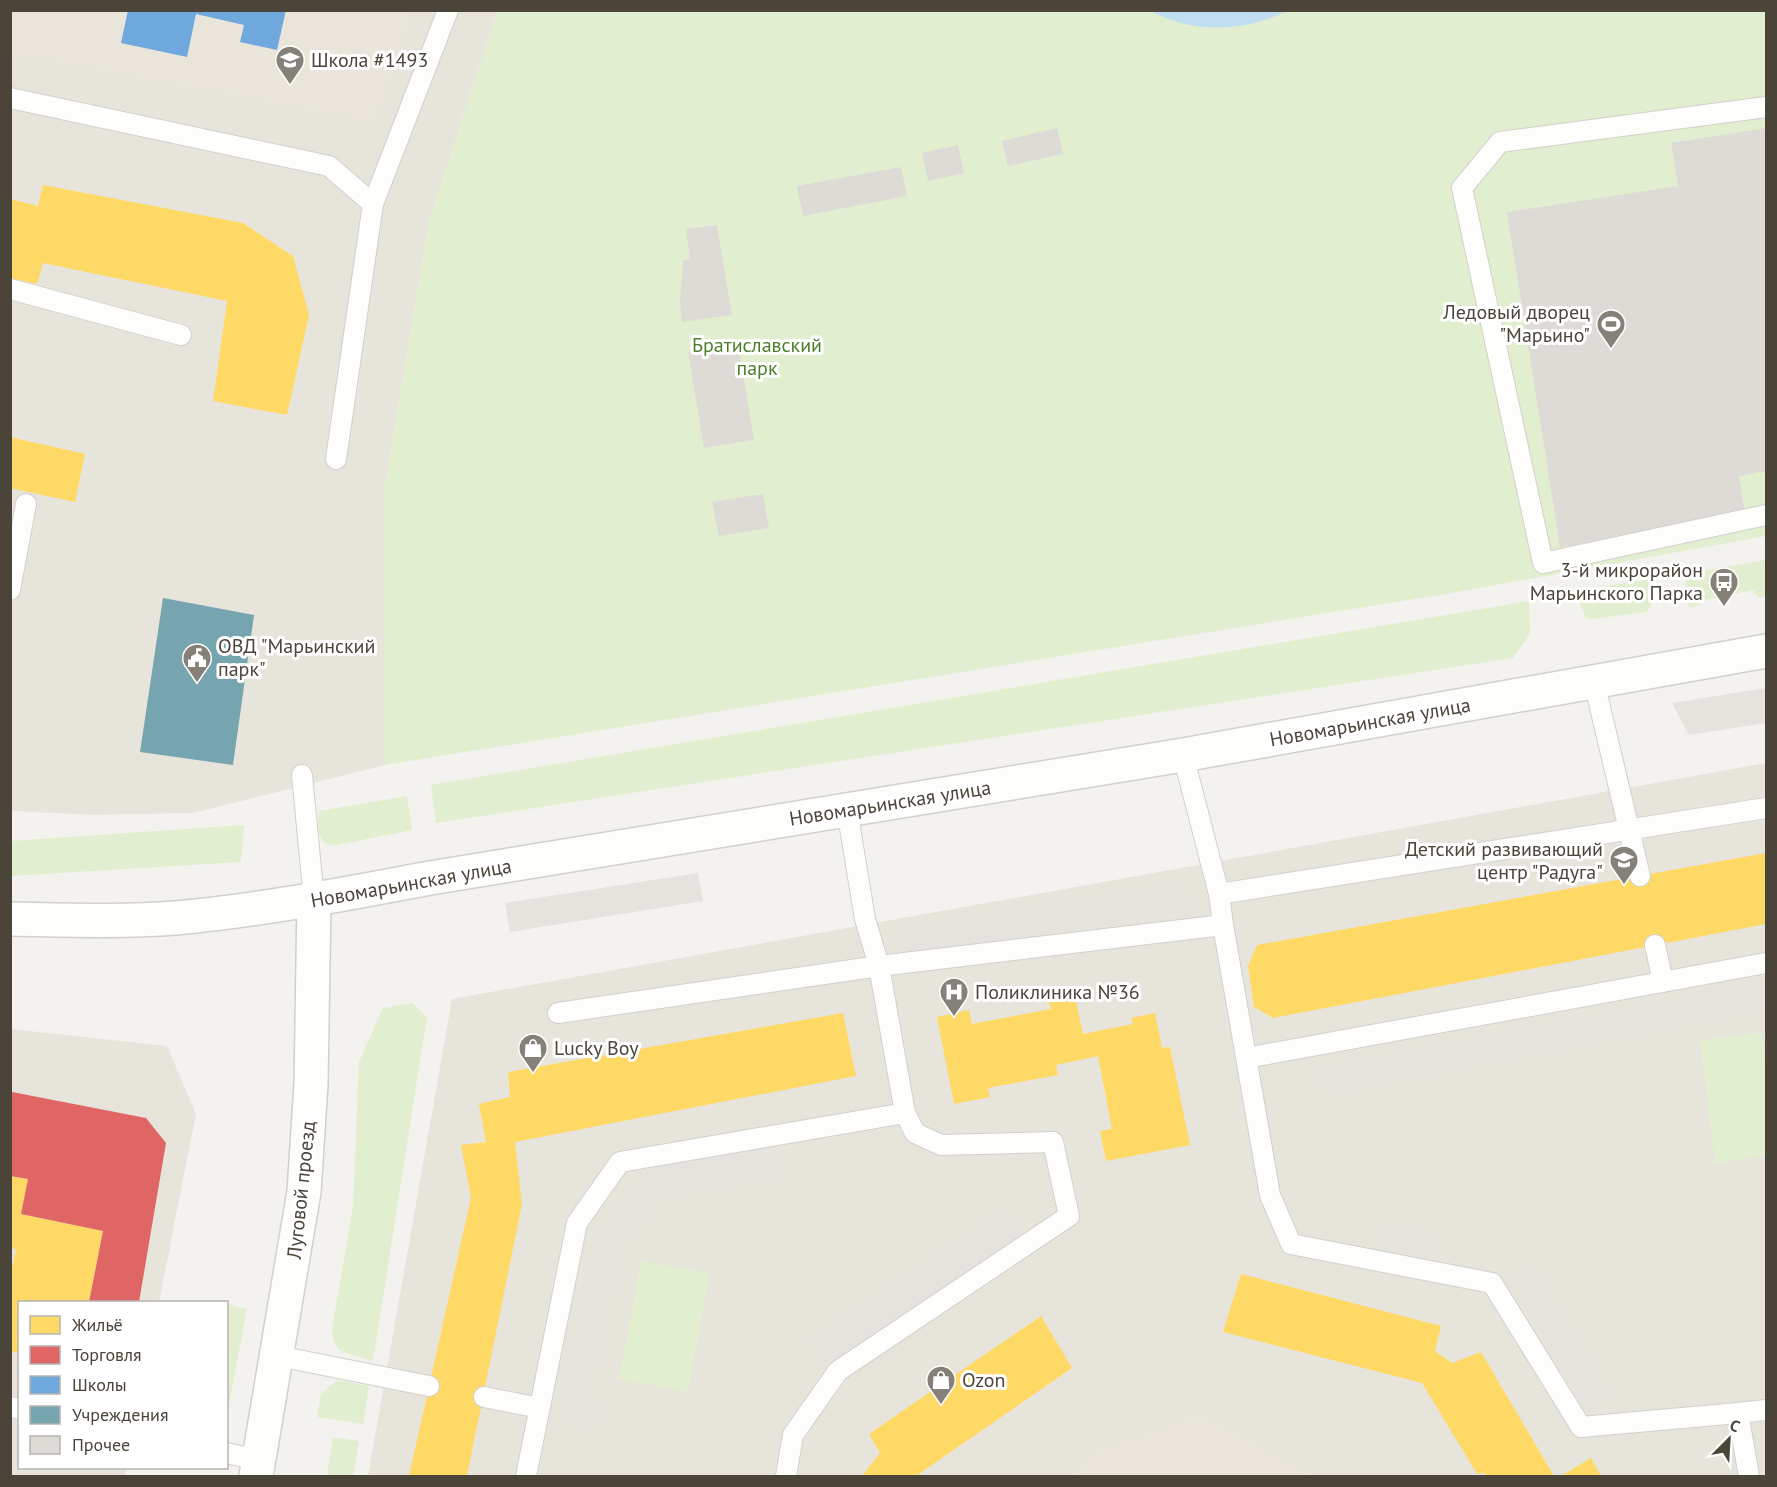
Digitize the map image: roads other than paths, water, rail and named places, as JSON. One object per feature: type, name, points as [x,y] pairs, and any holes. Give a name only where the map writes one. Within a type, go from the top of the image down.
[{"type":"street","name":"Новомарьинская улица","points":[[10,919],[99,921],[176,918],[314,900],[1183,755],[1767,651]]},
{"type":"street","name":"Луговой проезд","points":[[257,1468],[278,1356],[304,1192],[311,1083],[314,900]]},
{"type":"lane","points":[[336,459],[373,204],[448,10]]},
{"type":"lane","points":[[10,98],[329,166],[373,204]]},
{"type":"lane","points":[[1767,107],[1500,142],[1462,188],[1543,563],[1767,515]]},
{"type":"lane","points":[[10,289],[181,334]]},
{"type":"lane","points":[[10,590],[26,504]]},
{"type":"lane","points":[[1594,682],[1640,876]]},
{"type":"lane","points":[[1183,755],[1219,894],[1270,1195],[1291,1244],[1492,1283],[1581,1427],[1767,1410]]},
{"type":"lane","points":[[302,775],[314,900]]},
{"type":"lane","points":[[1219,894],[1767,808]]},
{"type":"lane","points":[[786,1476],[793,1435],[838,1371],[1069,1216],[1053,1142],[940,1145],[915,1133],[905,1113],[879,966],[865,919],[847,810]]},
{"type":"lane","points":[[558,1013],[879,966],[1223,925]]},
{"type":"lane","points":[[1655,945],[1663,982]]},
{"type":"lane","points":[[1246,1058],[1767,963]]},
{"type":"lane","points":[[525,1476],[577,1223],[620,1162],[905,1113]]},
{"type":"lane","points":[[278,1356],[429,1386]]},
{"type":"lane","points":[[484,1397],[540,1408]]},
{"type":"lane","points":[[1738,1413],[1749,1476]]},
{"type":"lane","points":[[228,1454],[257,1468]]},
{"type":"water","points":[[1151,11],[1287,11],[1254,23],[1219,28],[1184,24]]},
{"type":"place","name":"Школа #1493","points":[[290,86]]},
{"type":"place","name":"Ледовый дворец \"Марьино\"","points":[[1611,350]]},
{"type":"place","name":"3-й микрорайон Марьинского Парка","points":[[1724,608]]},
{"type":"place","name":"ОВД \"Марьинский парк\"","points":[[197,684]]},
{"type":"place","name":"Детский развивающий центр \"Радуга\"","points":[[1624,886]]},
{"type":"place","name":"Поликлиника №36","points":[[954,1018]]},
{"type":"place","name":"Lucky Boy","points":[[533,1074]]},
{"type":"place","name":"Ozon","points":[[941,1406]]},
{"type":"park label","name":"Братиславский парк","points":[[757,356]]}]
